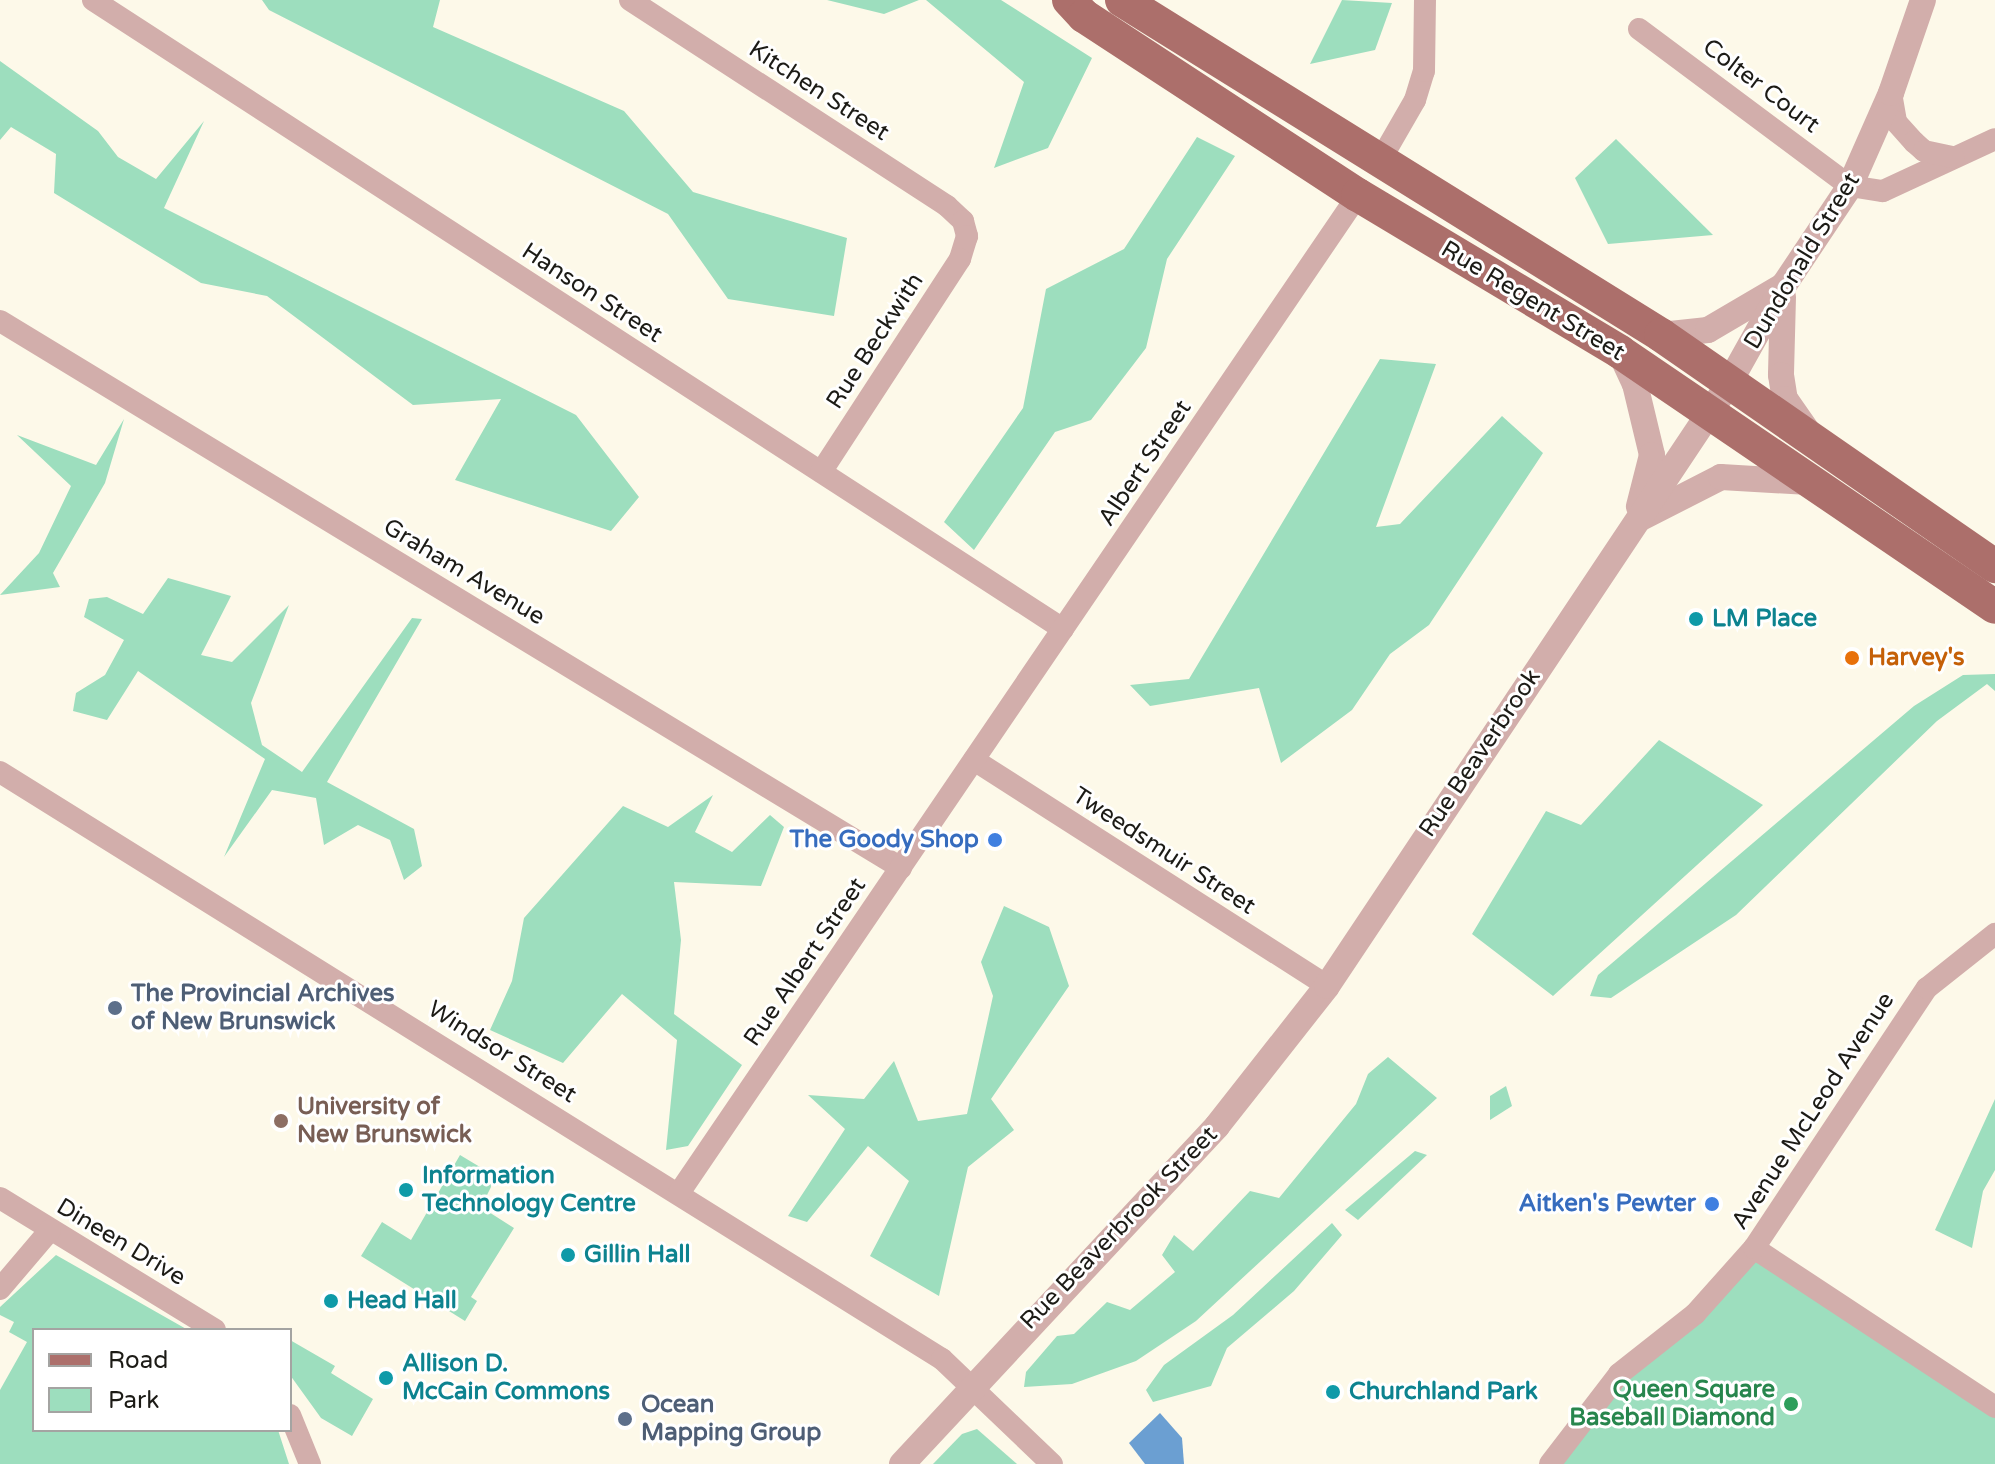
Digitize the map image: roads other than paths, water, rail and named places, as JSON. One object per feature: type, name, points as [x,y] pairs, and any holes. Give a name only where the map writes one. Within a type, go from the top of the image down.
[{"type":"main road","name":"Rue Regent Street","points":[[1069,0],[1084,16],[1358,195],[1620,352],[1995,607]]},
{"type":"main road","name":"Rue Regent Street","points":[[1122,0],[1661,335],[1822,451],[1995,566]]},
{"type":"street","name":"Hanson Street","points":[[93,0],[1063,629]]},
{"type":"street","name":"Kitchen Street","points":[[630,0],[947,206],[963,221],[967,236]]},
{"type":"street","points":[[1381,159],[1415,100],[1424,71],[1425,0]]},
{"type":"street","name":"Dundonald Street","points":[[1709,414],[1784,285],[1850,186],[1891,93],[1923,0]]},
{"type":"street","name":"Colter Court","points":[[1639,29],[1850,186]]},
{"type":"street","points":[[1891,93],[1896,122],[1914,142],[1924,151],[1953,157]]},
{"type":"street","points":[[1850,186],[1883,191],[1995,139]]},
{"type":"street","name":"Albert Street","points":[[974,760],[1358,195]]},
{"type":"street","name":"Rue Beckwith","points":[[821,472],[960,259],[967,236]]},
{"type":"street","points":[[1661,335],[1708,330],[1784,285]]},
{"type":"street","points":[[1784,285],[1779,350],[1785,399],[1822,451]]},
{"type":"street","name":"Graham Avenue","points":[[0,321],[901,868]]},
{"type":"street","points":[[1620,352],[1635,384],[1652,455],[1636,521]]},
{"type":"street","name":"Rue Beaverbrook","points":[[1327,986],[1709,414]]},
{"type":"street","points":[[1636,521],[1721,477],[1810,482]]},
{"type":"street","name":"Rue Albert Street","points":[[679,1193],[974,760]]},
{"type":"street","name":"Tweedsmuir Street","points":[[974,760],[1327,986]]},
{"type":"street","name":"Windsor Street","points":[[0,772],[942,1359],[971,1385]]},
{"type":"street","name":"Avenue McLeod Avenue","points":[[1550,1464],[1619,1374],[1695,1314],[1754,1248],[1927,988],[1995,934]]},
{"type":"street","name":"Rue Beaverbrook Street","points":[[902,1464],[971,1385],[1217,1126],[1327,986]]},
{"type":"street","name":"Dineen Drive","points":[[0,1198],[212,1328]]},
{"type":"street","points":[[0,1289],[50,1230]]},
{"type":"street","points":[[1754,1248],[1994,1404]]},
{"type":"street","points":[[971,1385],[1052,1464]]},
{"type":"street","points":[[292,1420],[310,1464]]},
{"type":"water","points":[[1160,1413],[1182,1438],[1184,1464],[1145,1464],[1129,1443]]},
{"type":"place","name":"LM Place","points":[[1696,619]]},
{"type":"place","name":"Harvey's","points":[[1852,658]]},
{"type":"place","name":"The Goody Shop","points":[[995,840]]},
{"type":"place","name":"The Provincial Archives of New Brunswick","points":[[115,1008]]},
{"type":"place","name":"University of New Brunswick","points":[[281,1121]]},
{"type":"place","name":"Information Technology Centre","points":[[406,1190]]},
{"type":"place","name":"Aitken's Pewter","points":[[1712,1204]]},
{"type":"place","name":"Gillin Hall","points":[[568,1255]]},
{"type":"place","name":"Head Hall","points":[[331,1301]]},
{"type":"place","name":"Allison D. McCain Commons","points":[[386,1378]]},
{"type":"place","name":"Churchland Park","points":[[1333,1392]]},
{"type":"place","name":"Queen Square Baseball Diamond","points":[[1791,1404]]},
{"type":"place","name":"Ocean Mapping Group","points":[[625,1419]]}]
